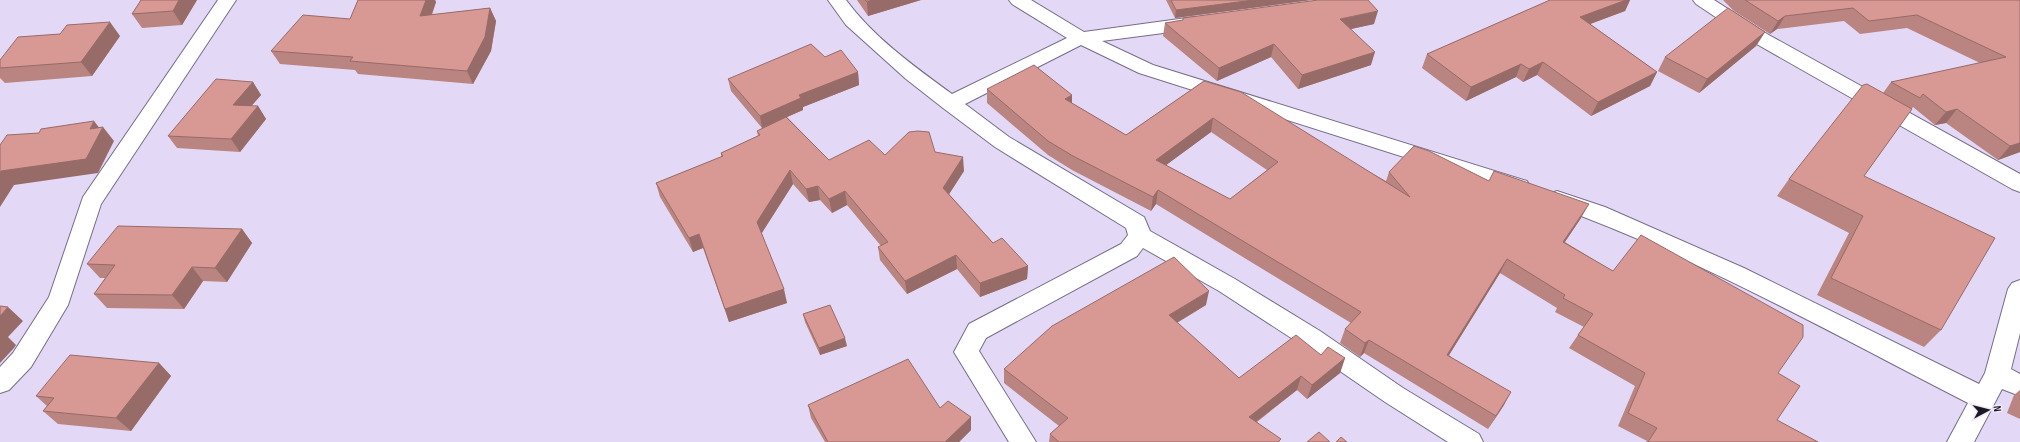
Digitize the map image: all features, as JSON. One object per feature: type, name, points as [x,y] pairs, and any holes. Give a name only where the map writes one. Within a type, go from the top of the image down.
[{"type":"street","points":[[0,383],[22,360],[60,299],[91,203],[227,0]]},
{"type":"street","points":[[837,0],[852,21],[913,75],[1002,142],[1136,223],[1140,236],[1227,285],[1311,338],[1394,395],[1470,442]]},
{"type":"street","points":[[1018,0],[1081,38],[1146,69],[1506,182],[1597,213],[1736,274],[1984,399]]},
{"type":"street","points":[[1702,0],[1760,38],[2020,184]]},
{"type":"street","points":[[950,103],[1081,38],[1213,20]]},
{"type":"street","points":[[1023,442],[966,352],[977,331],[1129,250],[1140,236]]},
{"type":"street","points":[[1960,442],[1998,374],[2020,289]]},
{"type":"street","points":[[1998,374],[2020,386]]},
{"type":"building","points":[[141,0],[179,0],[173,11],[132,14]]},
{"type":"building","points":[[358,0],[426,0],[420,16],[490,8],[485,37],[467,71],[350,61],[353,57],[271,51],[303,15],[350,19]]},
{"type":"building","points":[[1171,0],[1254,0],[1176,10]]},
{"type":"building","points":[[1318,0],[1368,0],[1378,11],[1340,19],[1375,52],[1302,75],[1274,44],[1219,68],[1165,23],[1183,20],[1183,18]]},
{"type":"building","points":[[1550,0],[1626,0],[1580,17],[1657,72],[1598,102],[1543,62],[1529,69],[1521,64],[1471,87],[1427,54]]},
{"type":"building","points":[[1745,0],[2020,0],[2020,143],[2010,146],[1957,109],[1946,112],[1923,94],[1920,98],[1891,82],[2006,57],[1917,15],[1869,21],[1853,8],[1785,16],[1778,21]]},
{"type":"building","points":[[1728,8],[1765,32],[1707,79],[1665,57]]},
{"type":"building","points":[[110,22],[81,62],[0,68],[0,60],[18,37],[60,34],[67,25]]},
{"type":"building","points":[[811,44],[825,57],[841,50],[858,72],[799,95],[801,98],[760,116],[728,79]]},
{"type":"building","points":[[1034,65],[1072,95],[1065,99],[1126,135],[1204,81],[1241,92],[1410,197],[1389,172],[1414,146],[1429,151],[1489,181],[1494,171],[1589,204],[1563,242],[1613,271],[1641,235],[1803,325],[1803,337],[1778,373],[1800,386],[1777,420],[1818,442],[1648,442],[1657,428],[1628,413],[1645,373],[1578,335],[1593,314],[1563,298],[1565,295],[1507,259],[1447,355],[1511,392],[1496,416],[1369,340],[1365,343],[1345,329],[1361,312],[1158,190],[1153,197],[1073,156],[1048,141],[987,89]],"holes":[[[1213,118],[1278,162],[1230,199],[1156,160]]]},
{"type":"building","points":[[216,79],[253,82],[233,105],[258,106],[231,139],[168,136]]},
{"type":"building","points":[[1867,84],[1912,109],[1864,176],[1995,238],[1941,330],[1831,278],[1863,216],[1789,179],[1863,85]]},
{"type":"building","points":[[786,117],[829,160],[869,140],[885,155],[909,132],[929,132],[935,152],[963,157],[943,188],[993,243],[1002,238],[1028,266],[980,283],[956,255],[905,281],[878,247],[888,242],[845,191],[829,199],[818,186],[806,189],[790,170],[757,222],[784,289],[725,309],[699,234],[689,238],[656,183],[723,156],[721,153],[760,135],[757,131]]},
{"type":"building","points":[[94,121],[90,129],[103,127],[86,159],[1,171],[0,173],[0,145],[7,135],[39,133],[41,129]]},
{"type":"building","points":[[118,226],[242,229],[215,268],[192,267],[172,295],[94,294],[115,265],[87,264]]},
{"type":"building","points":[[1174,257],[1209,291],[1169,315],[1239,378],[1296,335],[1321,355],[1328,347],[1345,358],[1312,385],[1301,376],[1249,417],[1281,439],[1278,442],[1059,442],[1050,434],[1068,418],[1004,369],[1052,326]]},
{"type":"building","points":[[830,305],[845,338],[819,348],[803,314]]},
{"type":"building","points":[[0,306],[8,307],[0,316]]},
{"type":"building","points":[[70,355],[159,363],[116,418],[43,411],[54,398],[36,396]]},
{"type":"building","points":[[908,359],[940,408],[948,401],[971,417],[945,442],[828,442],[808,405]]},
{"type":"building","points":[[1319,432],[1330,442],[1307,442]]},
{"type":"building","points":[[1341,437],[1347,442],[1336,442]]}]
